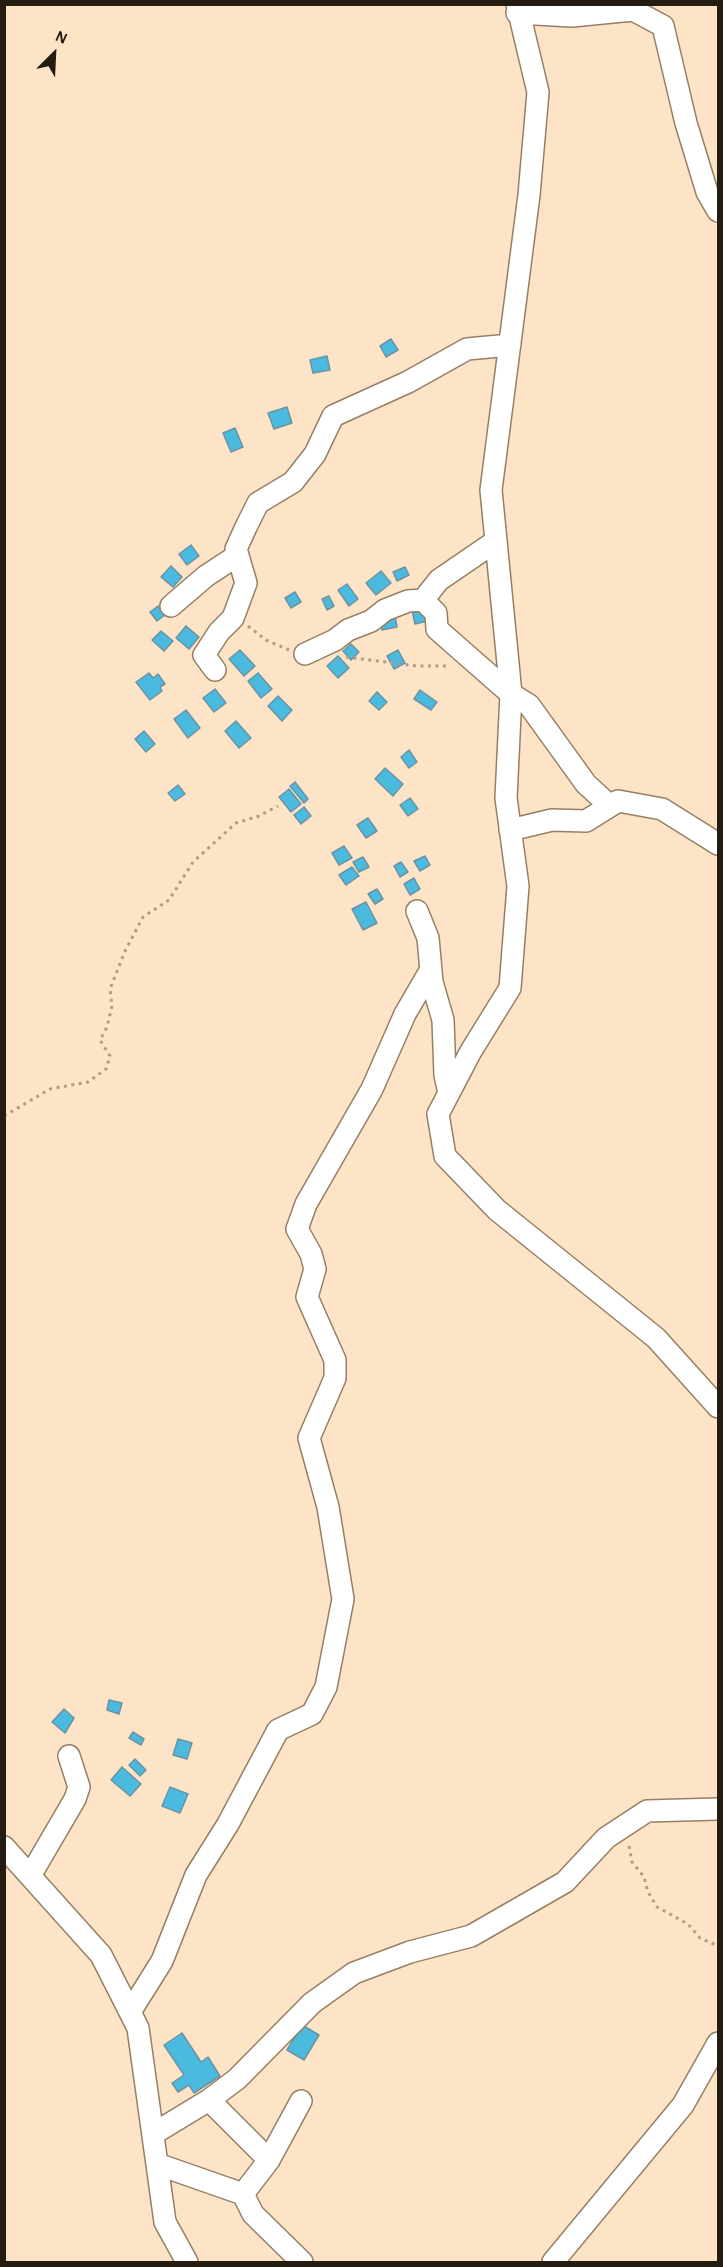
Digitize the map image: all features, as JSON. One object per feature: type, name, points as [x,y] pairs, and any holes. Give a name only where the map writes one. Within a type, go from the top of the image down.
[{"type":"street","points":[[718,211],[707,192],[690,135],[663,26],[633,10],[572,16],[517,9],[538,92],[529,195],[490,490],[511,694],[506,798],[518,886],[510,988],[438,1114],[445,1156],[497,1210],[656,1338],[718,1407]]},
{"type":"street","points":[[215,670],[204,655],[233,618],[246,583],[236,549],[258,503],[293,482],[315,454],[333,416],[408,382],[467,349],[510,345]]},
{"type":"street","points":[[305,654],[335,640],[348,630],[371,621],[385,610],[408,602],[423,600],[439,580],[496,541]]},
{"type":"street","points":[[171,606],[206,576],[238,555]]},
{"type":"street","points":[[423,600],[436,613],[437,629],[511,694],[529,705],[586,784],[610,806]]},
{"type":"street","points":[[510,830],[552,820],[586,820],[618,801],[662,809],[718,844]]},
{"type":"street","points":[[417,910],[428,938],[430,970],[443,1020],[445,1075],[449,1093]]},
{"type":"street","points":[[130,2012],[162,1961],[196,1875],[228,1824],[278,1730],[312,1714],[326,1687],[343,1599],[328,1508],[309,1438],[335,1378],[335,1360],[307,1297],[315,1269],[311,1254],[297,1229],[306,1204],[372,1089],[405,1014],[430,970]]},
{"type":"street","points":[[30,1876],[75,1799],[79,1786],[69,1756]]},
{"type":"street","points":[[153,2134],[209,2100],[237,2079],[312,2002],[354,1973],[410,1952],[471,1936],[565,1882],[606,1838],[647,1811],[718,1809]]},
{"type":"street","points":[[4,1847],[100,1955],[138,2028],[165,2222],[187,2262]]},
{"type":"street","points":[[553,2262],[683,2105],[718,2043]]},
{"type":"street","points":[[209,2100],[269,2160]]},
{"type":"street","points":[[243,2194],[269,2160],[301,2101]]},
{"type":"street","points":[[157,2164],[243,2194],[253,2214],[302,2262]]},
{"type":"path","points":[[228,623],[249,627],[284,649],[305,654]]},
{"type":"path","points":[[338,656],[417,666],[482,668]]},
{"type":"path","points":[[4,1116],[50,1089],[88,1082],[106,1069],[110,1056],[100,1040],[107,1027],[112,1006],[110,988],[125,951],[143,917],[169,900],[193,862],[236,823],[259,816],[278,806]]},
{"type":"path","points":[[621,1828],[632,1862],[644,1877],[648,1892],[657,1907],[688,1924],[700,1938],[718,1946]]},
{"type":"building","points":[[391,339],[398,350],[386,357],[380,346]]},
{"type":"building","points":[[327,356],[330,370],[313,373],[310,360]]},
{"type":"building","points":[[287,407],[292,423],[274,429],[268,413]]},
{"type":"building","points":[[235,428],[243,447],[231,452],[223,433]]},
{"type":"building","points":[[191,545],[199,556],[187,565],[179,554]]},
{"type":"building","points":[[171,566],[182,577],[173,587],[161,577]]},
{"type":"building","points":[[405,567],[409,575],[397,581],[393,572]]},
{"type":"building","points":[[381,571],[391,583],[376,595],[366,583]]},
{"type":"building","points":[[347,584],[358,599],[349,606],[338,590]]},
{"type":"building","points":[[295,592],[301,602],[291,608],[285,598]]},
{"type":"building","points":[[329,596],[334,606],[327,610],[322,599]]},
{"type":"building","points":[[158,606],[165,615],[157,621],[150,612]]},
{"type":"building","points":[[429,607],[432,620],[415,624],[412,610]]},
{"type":"building","points":[[395,615],[397,627],[382,630],[380,618]]},
{"type":"building","points":[[186,626],[199,637],[189,649],[176,638]]},
{"type":"building","points":[[161,631],[173,641],[164,651],[152,640]]},
{"type":"building","points":[[351,644],[359,652],[351,660],[343,651]]},
{"type":"building","points":[[240,650],[255,666],[244,676],[229,659]]},
{"type":"building","points":[[398,650],[405,663],[394,669],[387,656]]},
{"type":"building","points":[[338,656],[349,668],[338,678],[327,666]]},
{"type":"building","points":[[149,673],[153,678],[158,674],[165,684],[160,687],[162,691],[150,700],[136,682]]},
{"type":"building","points":[[258,673],[272,689],[261,698],[248,681]]},
{"type":"building","points":[[215,689],[226,703],[214,712],[203,698]]},
{"type":"building","points":[[420,690],[437,702],[431,710],[414,699]]},
{"type":"building","points":[[377,692],[387,702],[379,710],[369,701]]},
{"type":"building","points":[[278,696],[292,710],[282,721],[268,706]]},
{"type":"building","points":[[186,710],[200,728],[188,738],[174,719]]},
{"type":"building","points":[[236,721],[251,738],[239,748],[225,731]]},
{"type":"building","points":[[144,731],[155,744],[146,752],[135,739]]},
{"type":"building","points":[[409,750],[417,762],[409,768],[401,757]]},
{"type":"building","points":[[385,768],[403,784],[393,796],[375,779]]},
{"type":"building","points":[[295,782],[308,799],[304,803],[290,786]]},
{"type":"building","points":[[178,785],[185,794],[175,801],[168,793]]},
{"type":"building","points":[[289,789],[301,804],[291,812],[279,797]]},
{"type":"building","points":[[410,798],[418,809],[408,816],[400,805]]},
{"type":"building","points":[[304,807],[311,816],[301,824],[294,815]]},
{"type":"building","points":[[368,818],[377,831],[366,838],[357,825]]},
{"type":"building","points":[[344,846],[352,858],[339,865],[332,853]]},
{"type":"building","points":[[425,856],[430,865],[420,871],[414,861]]},
{"type":"building","points":[[363,857],[369,867],[359,872],[353,862]]},
{"type":"building","points":[[401,862],[408,872],[400,877],[394,866]]},
{"type":"building","points":[[352,867],[359,876],[346,885],[339,875]]},
{"type":"building","points":[[414,878],[420,889],[410,895],[404,884]]},
{"type":"building","points":[[377,889],[383,899],[375,904],[368,894]]},
{"type":"building","points":[[366,902],[377,923],[363,930],[352,909]]},
{"type":"building","points":[[109,1700],[122,1703],[119,1714],[107,1710]]},
{"type":"building","points":[[64,1709],[74,1718],[65,1733],[52,1722]]},
{"type":"building","points":[[133,1732],[144,1739],[141,1745],[129,1738]]},
{"type":"building","points":[[178,1739],[192,1743],[187,1759],[173,1755]]},
{"type":"building","points":[[135,1759],[146,1770],[140,1776],[129,1765]]},
{"type":"building","points":[[122,1767],[141,1784],[130,1796],[111,1780]]},
{"type":"building","points":[[170,1787],[188,1794],[180,1813],[162,1806]]},
{"type":"building","points":[[302,2025],[319,2035],[304,2060],[287,2050]]},
{"type":"building","points":[[182,2033],[201,2062],[208,2057],[220,2076],[194,2093],[189,2085],[178,2092],[172,2083],[184,2075],[164,2045]]}]
